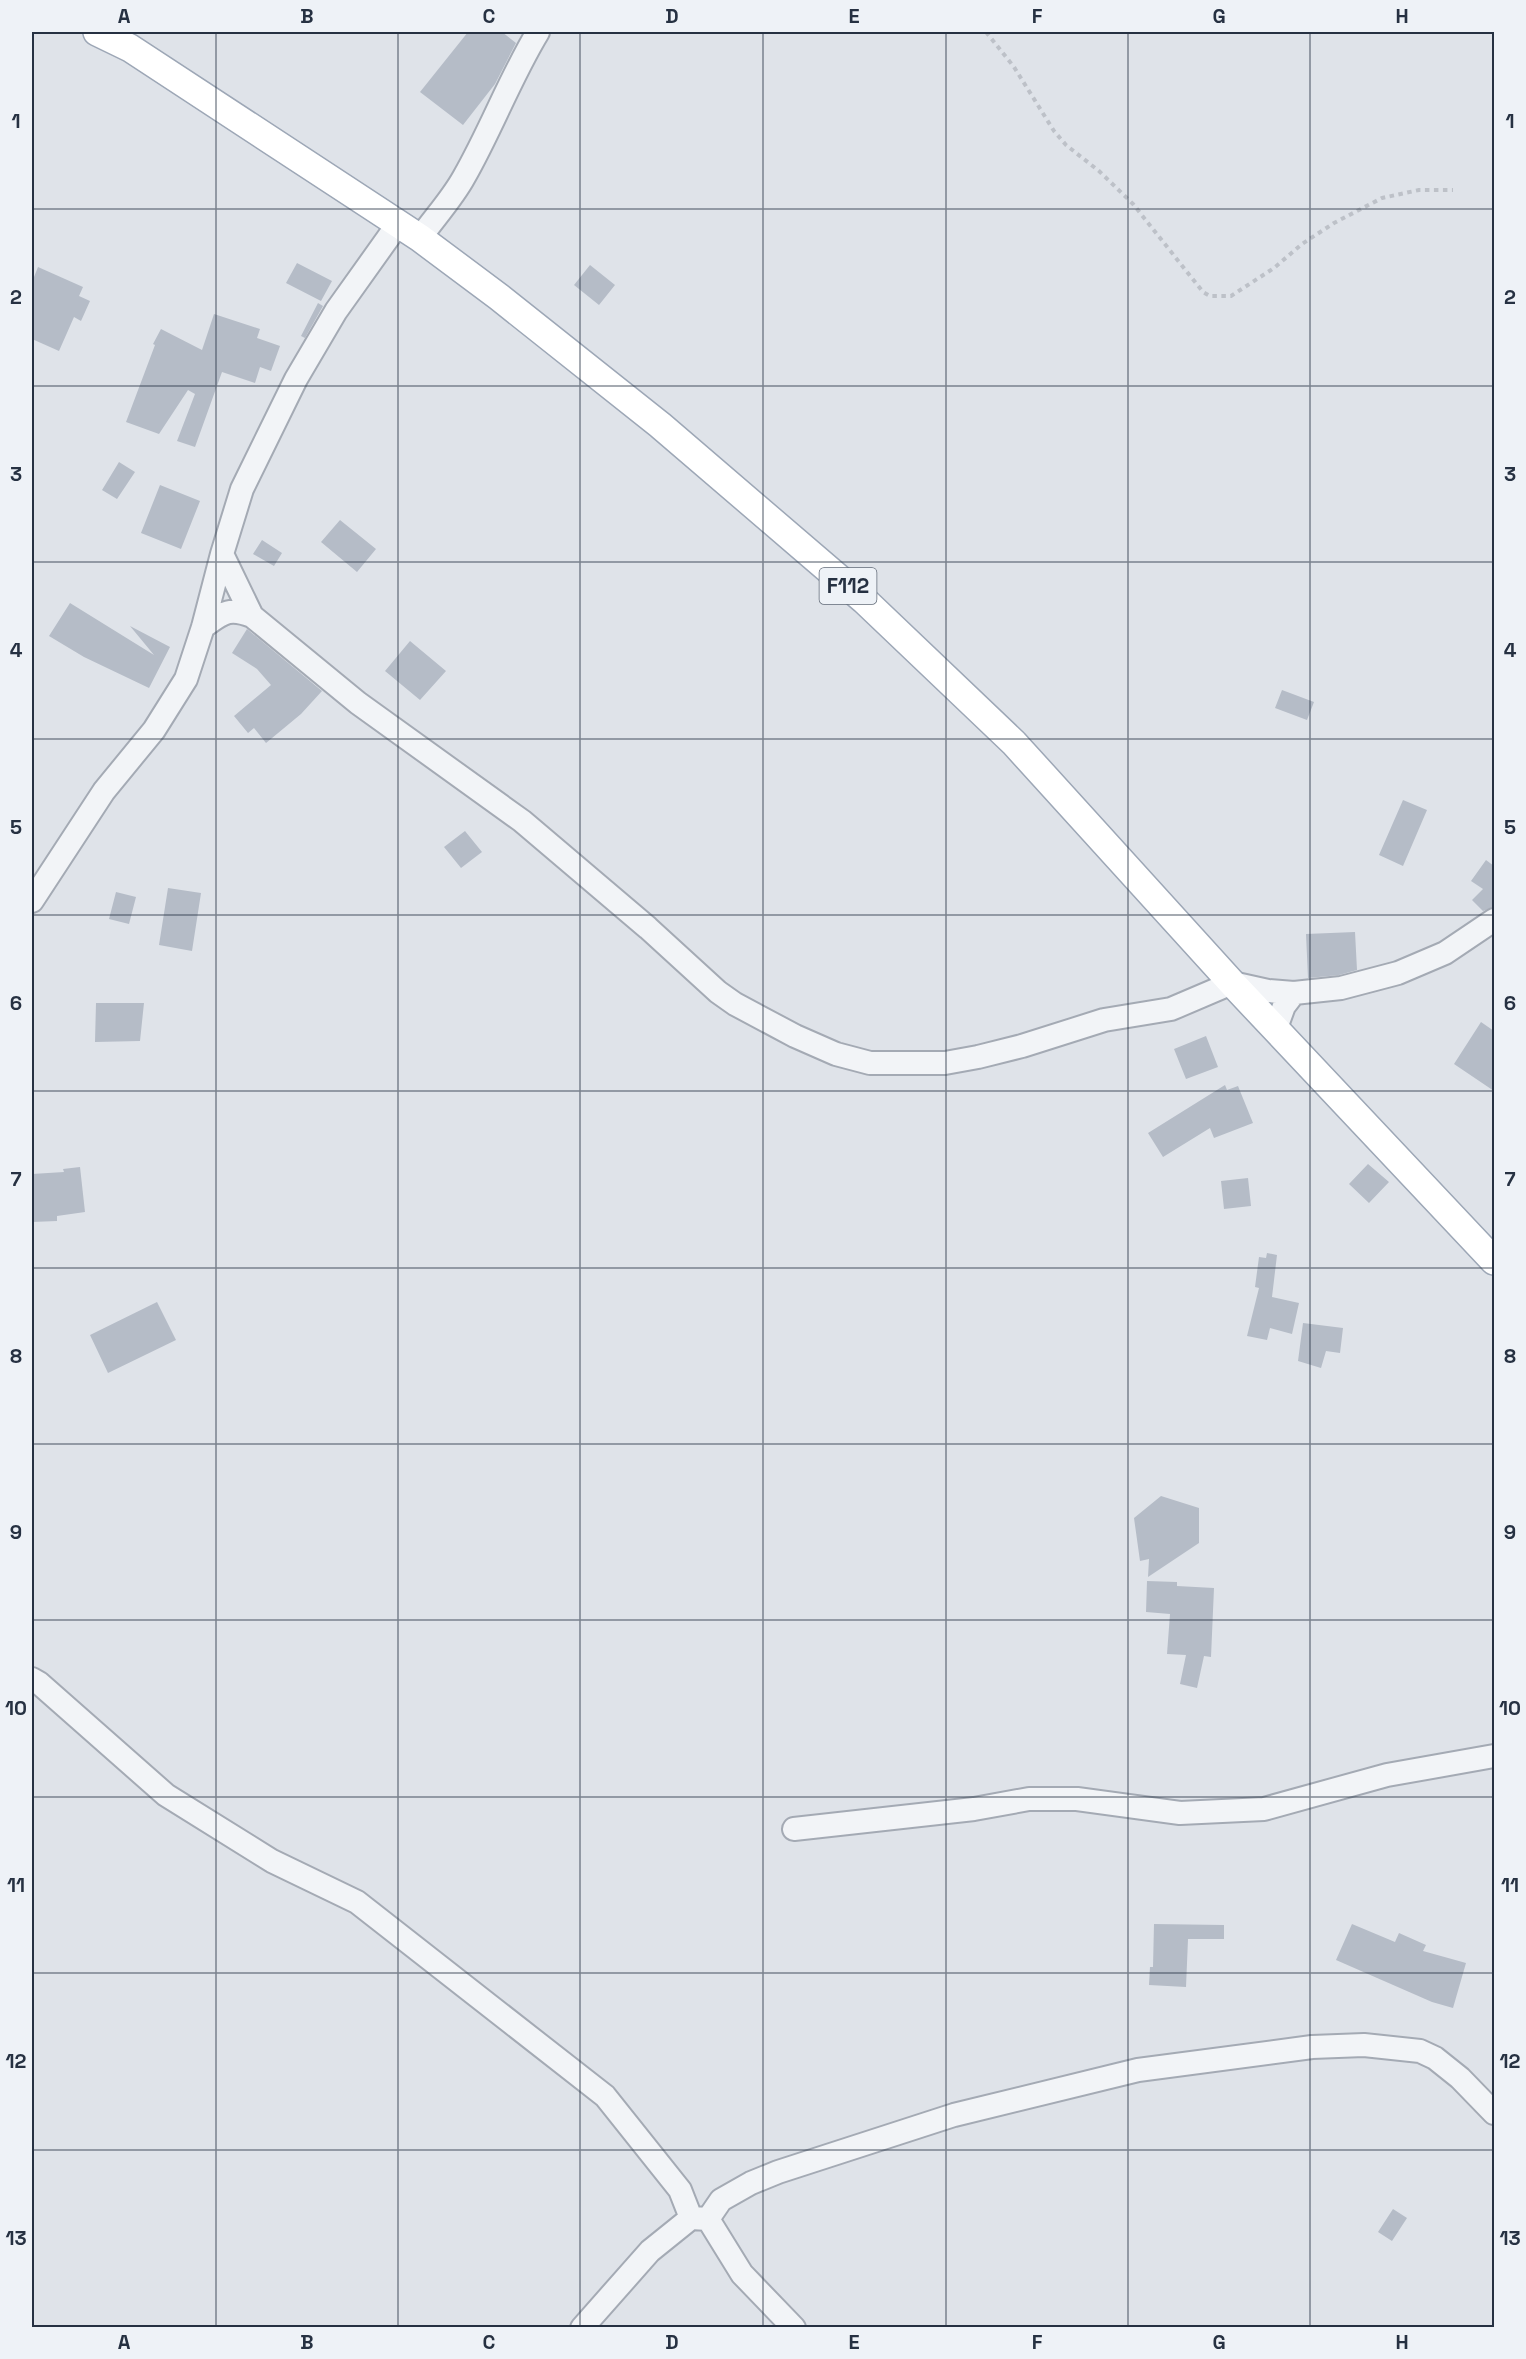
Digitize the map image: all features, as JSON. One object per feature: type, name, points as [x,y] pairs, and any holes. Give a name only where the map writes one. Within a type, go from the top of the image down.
[{"type":"main road","name":"F112","points":[[97,32],[139,54],[409,230],[499,297],[660,425],[864,600],[1014,743],[1232,983],[1494,1261]]},
{"type":"street","points":[[32,901],[104,791],[154,730],[186,679],[204,627],[222,554],[242,489],[296,379],[336,311],[409,230],[462,180],[488,132],[523,56],[538,32]]},
{"type":"street","points":[[222,554],[252,616]]},
{"type":"street","points":[[204,627],[224,612],[237,611],[252,616],[358,703],[522,820],[648,928],[718,992],[735,1004],[795,1036],[836,1054],[870,1063],[945,1063],[967,1059],[1022,1046],[1104,1020],[1171,1010],[1232,983],[1268,991],[1293,993],[1341,988],[1398,973],[1445,953],[1494,920]]},
{"type":"street","points":[[1276,1028],[1284,1006],[1293,993]]},
{"type":"street","points":[[32,1679],[166,1796],[272,1861],[357,1902],[605,2096],[680,2190],[742,2274],[795,2328]]},
{"type":"street","points":[[794,1829],[975,1809],[1029,1799],[1077,1799],[1180,1813],[1264,1809],[1386,1775],[1494,1756]]},
{"type":"street","points":[[582,2328],[650,2251],[700,2218],[721,2200],[751,2182],[954,2115],[1138,2070],[1312,2046],[1364,2045],[1419,2051],[1435,2058],[1460,2078],[1494,2113]]},
{"type":"path","points":[[986,32],[1014,67],[1054,131],[1066,145],[1099,171],[1133,204],[1203,292],[1210,296],[1231,296],[1334,223],[1382,198],[1419,190],[1453,190]]},
{"type":"building","points":[[468,32],[502,32],[516,43],[495,84],[463,125],[420,92]]},
{"type":"building","points":[[297,263],[332,281],[321,301],[286,283]]},
{"type":"building","points":[[590,265],[615,285],[599,305],[574,285]]},
{"type":"building","points":[[38,267],[83,287],[79,296],[90,301],[81,321],[74,317],[59,351],[32,339],[32,282]]},
{"type":"building","points":[[318,303],[323,306],[305,338],[301,336]]},
{"type":"building","points":[[214,314],[260,329],[257,338],[280,346],[271,371],[260,367],[255,383],[222,372],[195,447],[177,441],[195,394],[188,390],[159,434],[126,422],[155,345],[153,344],[161,329],[202,350]]},
{"type":"building","points":[[119,462],[135,472],[117,499],[102,490]]},
{"type":"building","points":[[160,485],[200,501],[181,549],[141,533]]},
{"type":"building","points":[[340,520],[376,549],[357,572],[321,542]]},
{"type":"building","points":[[262,540],[282,553],[274,566],[253,554]]},
{"type":"building","points":[[70,603],[154,655],[130,626],[170,647],[149,688],[84,657],[49,636]]},
{"type":"building","points":[[247,629],[322,691],[301,714],[266,743],[254,728],[248,733],[234,716],[271,685],[257,669],[232,653]]},
{"type":"building","points":[[410,641],[446,671],[420,700],[385,671]]},
{"type":"building","points":[[1282,690],[1314,702],[1307,720],[1275,708]]},
{"type":"building","points":[[1403,800],[1427,810],[1403,866],[1379,855]]},
{"type":"building","points":[[465,831],[482,852],[461,868],[444,847]]},
{"type":"building","points":[[1486,860],[1494,866],[1494,907],[1483,911],[1472,900],[1483,889],[1471,881]]},
{"type":"building","points":[[168,888],[201,893],[192,951],[159,945]]},
{"type":"building","points":[[116,892],[136,897],[129,924],[109,919]]},
{"type":"building","points":[[1355,932],[1357,970],[1339,975],[1308,978],[1306,934]]},
{"type":"building","points":[[96,1003],[144,1003],[140,1041],[95,1042]]},
{"type":"building","points":[[1481,1022],[1494,1031],[1494,1091],[1454,1064]]},
{"type":"building","points":[[1206,1036],[1218,1067],[1186,1079],[1174,1049]]},
{"type":"building","points":[[1225,1085],[1227,1090],[1238,1086],[1253,1123],[1214,1138],[1210,1128],[1163,1157],[1148,1133]]},
{"type":"building","points":[[1368,1164],[1389,1182],[1369,1203],[1349,1184]]},
{"type":"building","points":[[80,1167],[85,1212],[57,1216],[57,1221],[32,1222],[32,1174],[64,1172],[63,1169]]},
{"type":"building","points":[[1248,1178],[1251,1206],[1224,1209],[1221,1181]]},
{"type":"building","points":[[1267,1253],[1277,1255],[1272,1297],[1299,1303],[1292,1334],[1270,1328],[1267,1340],[1247,1336],[1259,1288],[1255,1287],[1259,1257],[1266,1258]]},
{"type":"building","points":[[157,1302],[176,1340],[108,1373],[90,1335]]},
{"type":"building","points":[[1303,1323],[1343,1328],[1340,1353],[1326,1351],[1321,1368],[1298,1361]]},
{"type":"building","points":[[1161,1496],[1199,1508],[1199,1543],[1148,1577],[1149,1559],[1140,1561],[1134,1518]]},
{"type":"building","points":[[1147,1581],[1177,1582],[1177,1586],[1214,1588],[1211,1657],[1204,1656],[1197,1688],[1180,1684],[1186,1655],[1167,1654],[1170,1614],[1146,1612]]},
{"type":"building","points":[[1154,1924],[1224,1925],[1224,1939],[1188,1939],[1186,1987],[1149,1985],[1150,1967],[1153,1967]]},
{"type":"building","points":[[1352,1924],[1395,1942],[1399,1933],[1426,1945],[1423,1951],[1466,1963],[1453,2008],[1432,2002],[1336,1960]]},
{"type":"building","points":[[1393,2209],[1407,2218],[1392,2241],[1378,2232]]}]
